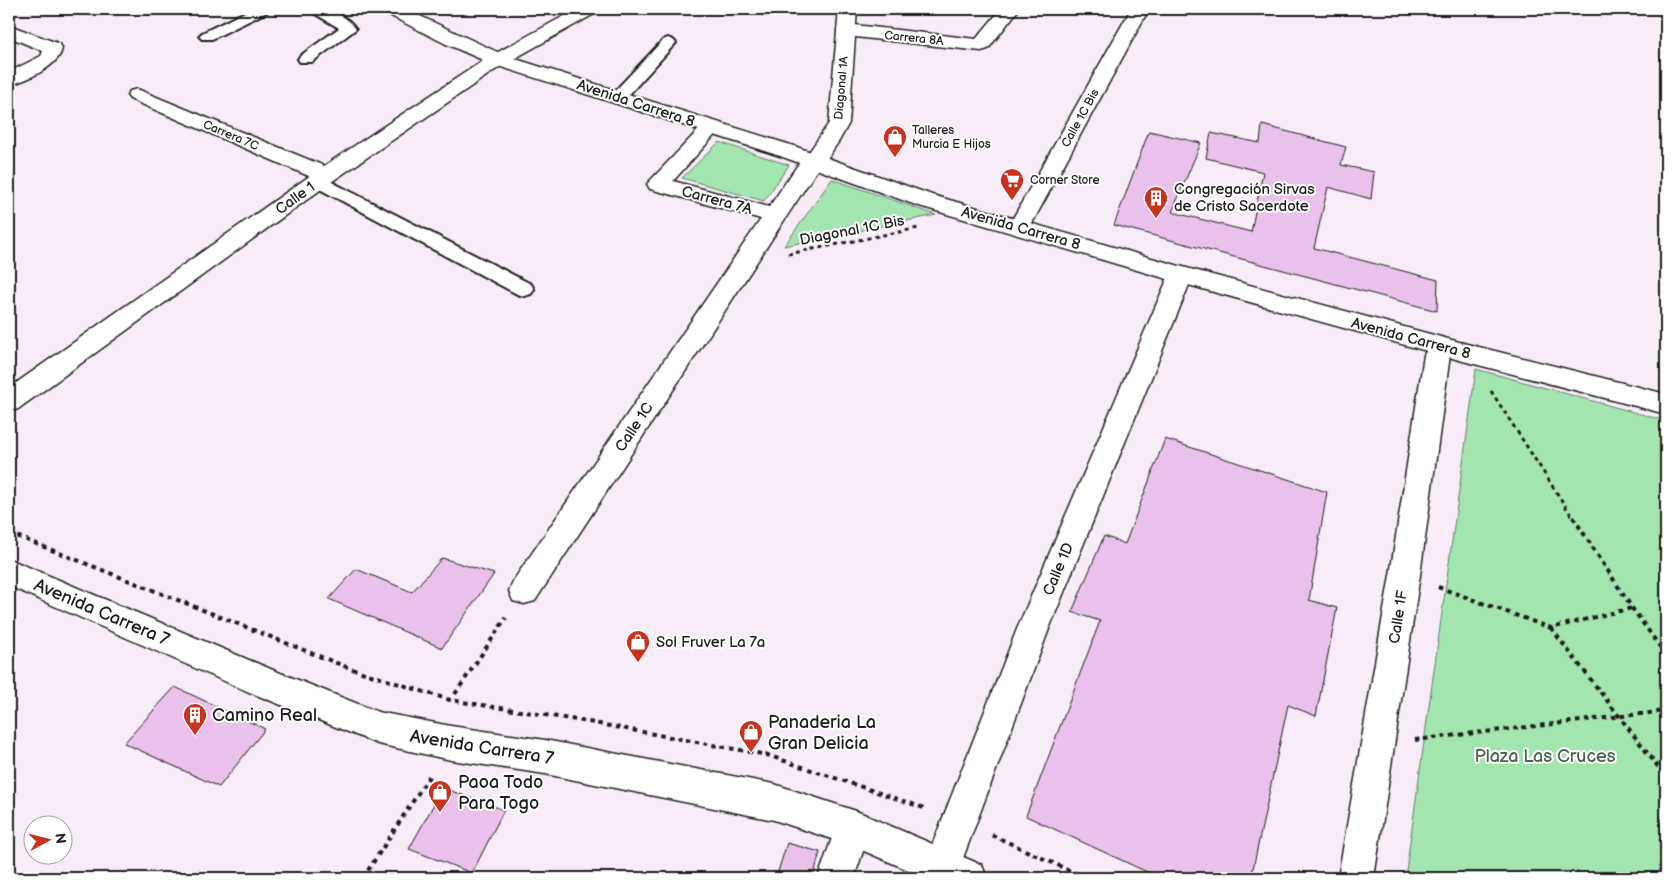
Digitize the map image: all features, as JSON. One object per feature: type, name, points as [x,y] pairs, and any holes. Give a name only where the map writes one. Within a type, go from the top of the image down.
[{"type":"street","name":"Avenida Carrera 8","points":[[391,9],[444,36],[499,60],[712,127],[924,200],[1438,349],[1666,404]]},
{"type":"street","name":"Calle 1","points":[[9,402],[322,178],[499,60],[590,9]]},
{"type":"street","name":"Diagonal 1A","points":[[814,161],[829,141],[839,123],[848,9]]},
{"type":"street","name":"Carrera 8A","points":[[846,30],[981,45],[1010,9]]},
{"type":"street","name":"Calle 1C Bis","points":[[1019,227],[1140,9]]},
{"type":"street","points":[[9,31],[53,48],[52,55],[48,60],[9,79]]},
{"type":"street","name":"Carrera 7C","points":[[137,95],[322,178]]},
{"type":"street","name":"Carrera 7A","points":[[712,127],[658,184],[776,216]]},
{"type":"street","name":"Calle 1C","points":[[524,591],[814,161]]},
{"type":"street","name":"Calle 1D","points":[[956,872],[960,821],[1033,629],[1181,275]]},
{"type":"street","name":"Calle 1F","points":[[1356,878],[1405,575],[1438,349]]},
{"type":"street","name":"Avenida Carrera 7","points":[[9,572],[268,684],[378,728],[451,743],[545,757],[774,802],[853,828],[956,872]]},
{"type":"street","points":[[836,878],[853,828]]},
{"type":"lane","points":[[207,36],[262,9]]},
{"type":"lane","points":[[306,59],[348,29],[345,24],[317,9]]},
{"type":"lane","points":[[618,97],[668,43]]},
{"type":"lane","points":[[322,178],[524,289]]},
{"type":"path","name":"Diagonal 1C Bis","points":[[746,262],[925,227]]},
{"type":"path","points":[[1486,384],[1632,608],[1666,655]]},
{"type":"path","points":[[9,533],[349,668],[450,700],[584,720],[767,755],[960,821],[1086,878]]},
{"type":"path","points":[[1405,575],[1550,628],[1666,777]]},
{"type":"path","points":[[455,694],[524,591]]},
{"type":"path","points":[[1550,628],[1632,608]]},
{"type":"path","points":[[1377,745],[1666,711]]},
{"type":"path","points":[[363,878],[432,772]]},
{"type":"green space","points":[[719,142],[789,165],[764,201],[682,178]]},
{"type":"green space","points":[[832,179],[936,215],[784,246]]},
{"type":"green space","name":"Plaza Las Cruces","points":[[1476,369],[1666,421],[1666,878],[1405,878]]},
{"type":"building","name":"Congregación Sirvas de Cristo Sacerdote","points":[[1262,125],[1346,147],[1341,165],[1374,172],[1371,199],[1328,187],[1314,248],[1438,280],[1437,311],[1114,225],[1149,131],[1201,143],[1172,212],[1251,232],[1263,172],[1206,158],[1211,133],[1260,143]]},
{"type":"building","points":[[1165,439],[1327,492],[1309,600],[1337,608],[1316,716],[1288,705],[1251,878],[1160,878],[1026,816],[1100,621],[1072,612],[1104,536],[1125,544]]},
{"type":"building","points":[[442,558],[494,574],[442,648],[329,599],[356,569],[412,592]]},
{"type":"building","name":"Camino Real","points":[[175,687],[265,729],[219,787],[124,743]]},
{"type":"building","points":[[443,788],[504,810],[472,873],[409,849]]},
{"type":"building","points":[[787,843],[820,852],[813,878],[776,878]]},
{"type":"place","name":"Talleres Murcia E Hijos","points":[[895,158]]},
{"type":"place","name":"Corner Store","points":[[1012,201]]},
{"type":"place","name":"Congregación Sirvas de Cristo Sacerdote","points":[[1156,219]]},
{"type":"place","name":"Sol Fruver La 7a","points":[[638,663]]},
{"type":"place","name":"Camino Real","points":[[195,736]]},
{"type":"place","name":"Panaderia La Gran Delicia","points":[[751,753]]},
{"type":"place","name":"Paoa Todo Para Togo","points":[[440,813]]}]
